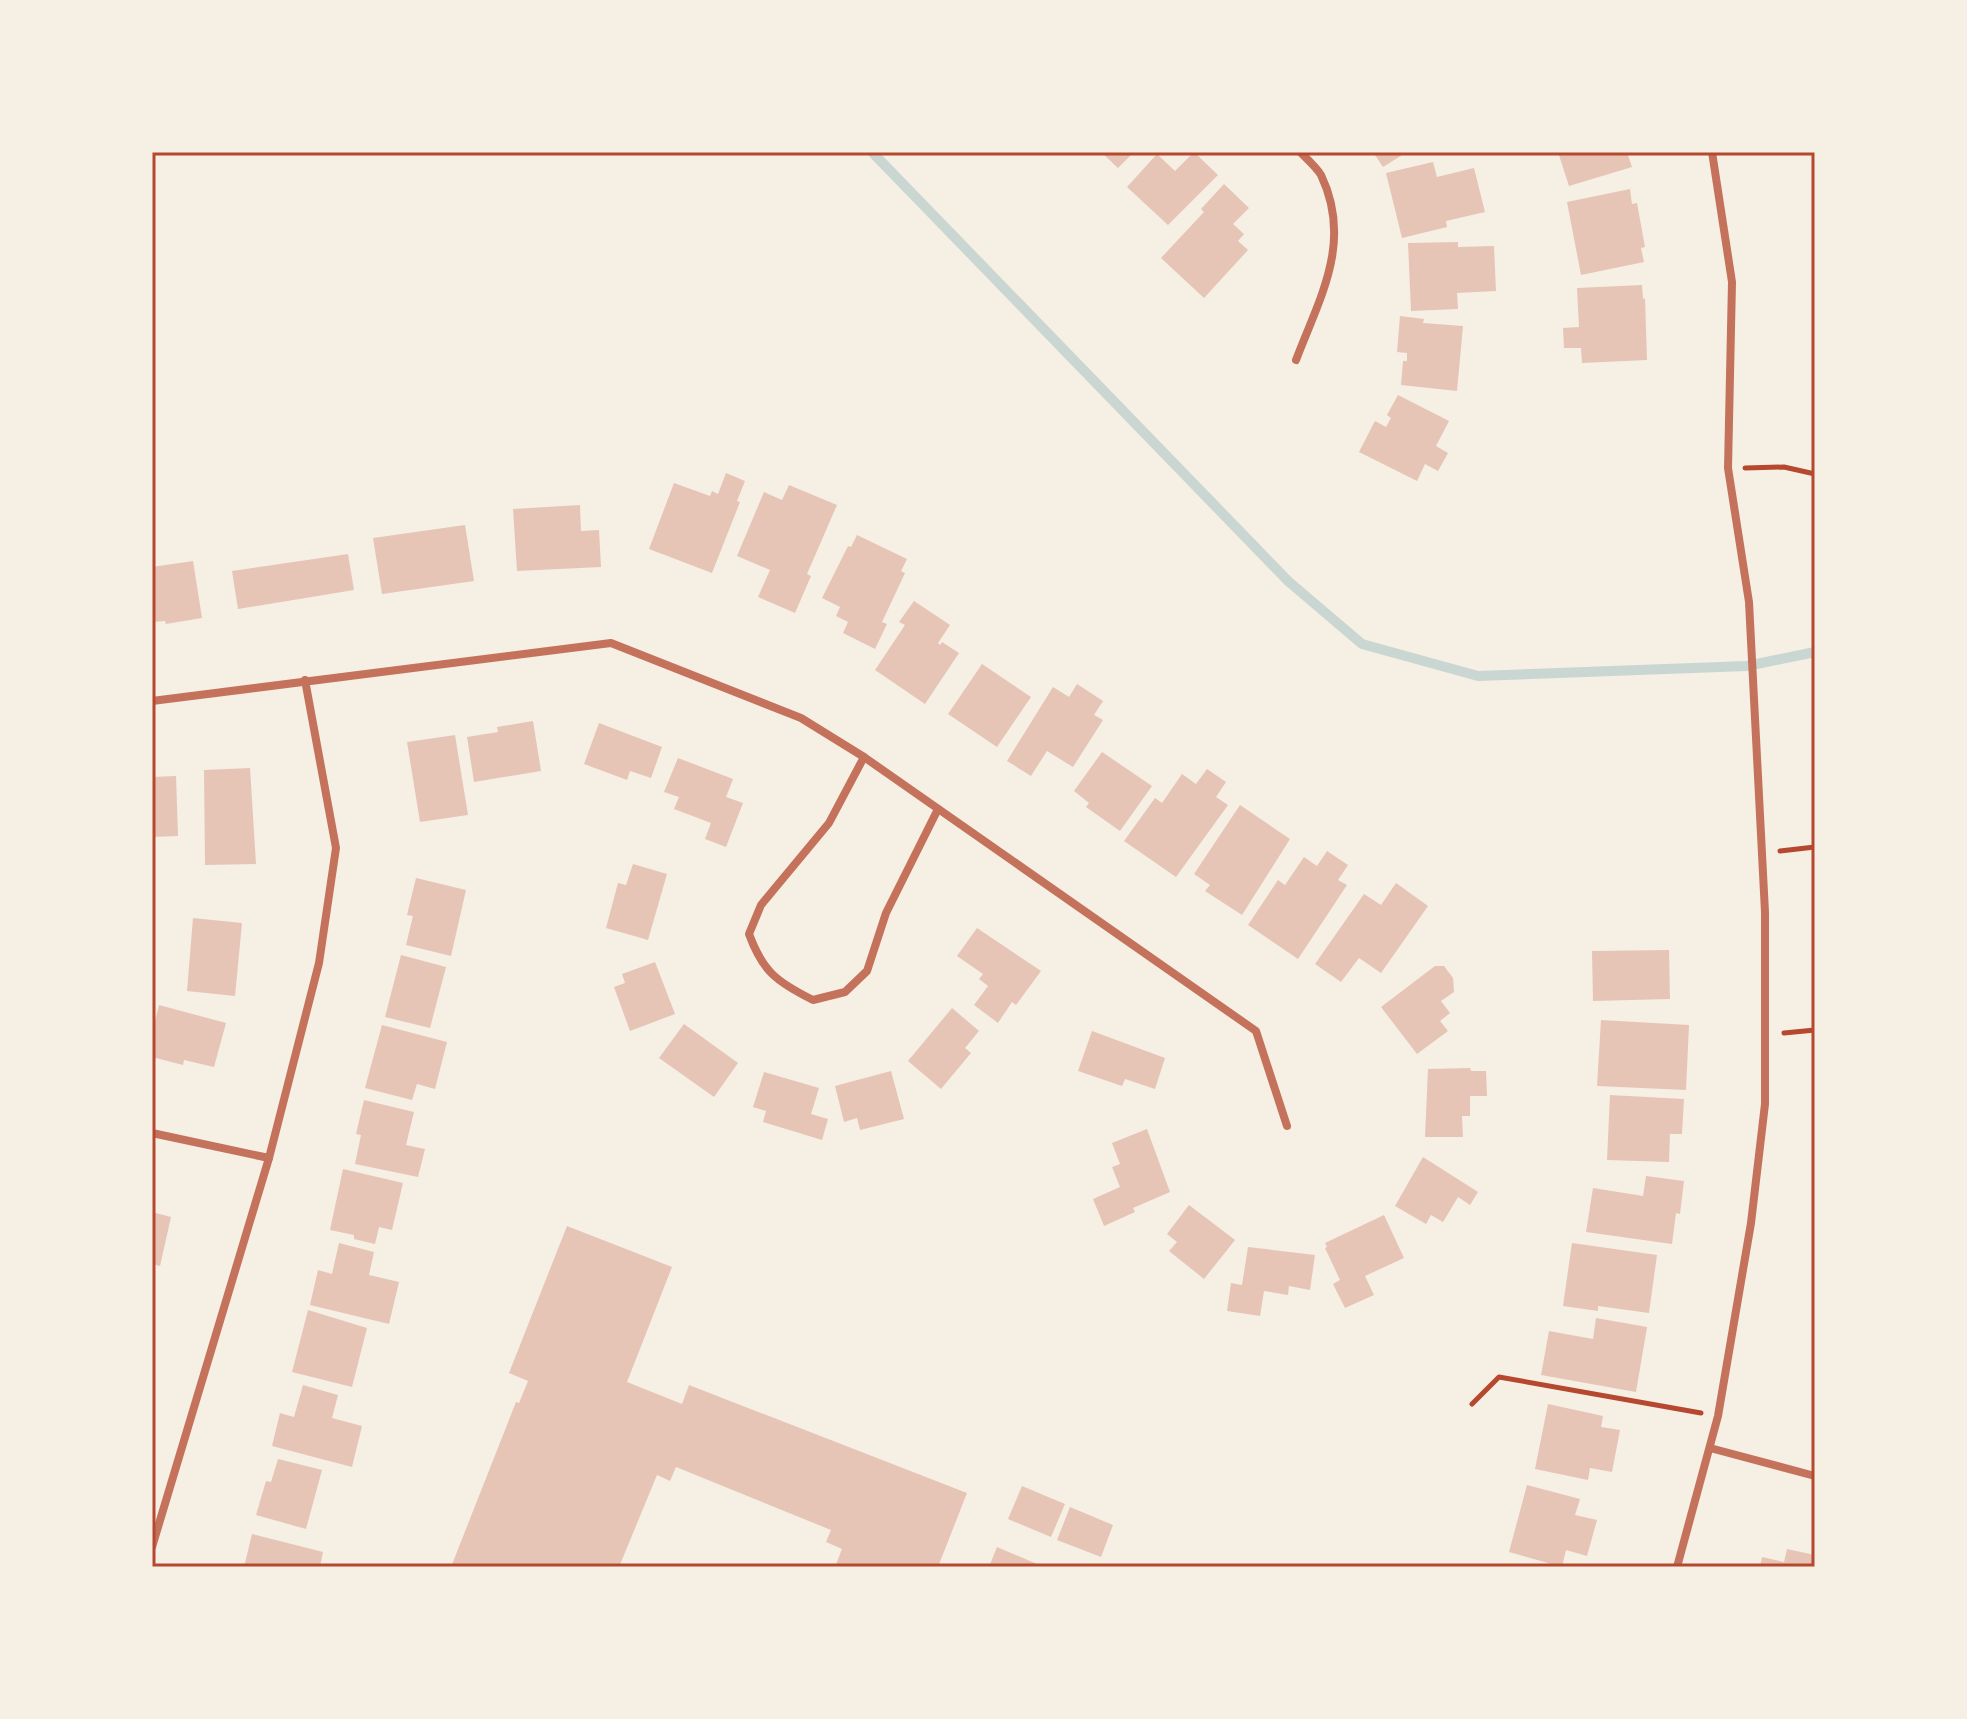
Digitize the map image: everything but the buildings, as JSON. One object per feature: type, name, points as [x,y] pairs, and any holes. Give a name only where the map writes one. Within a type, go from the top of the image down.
[{"type":"street","points":[[1296,360],[1334,259],[1335,217],[1320,173],[1300,152]]},
{"type":"street","points":[[1677,1567],[1718,1416],[1751,1223],[1765,1104],[1765,912],[1755,700],[1749,602],[1728,468],[1732,282],[1712,152]]},
{"type":"street","points":[[152,701],[611,643],[801,718],[864,757],[1256,1031],[1287,1126]]},
{"type":"street","points":[[152,1547],[269,1158],[319,963],[336,848],[305,680]]},
{"type":"street","points":[[864,757],[829,823],[761,905],[749,934],[759,960],[780,984],[813,1000],[845,992],[867,971],[886,913],[938,809]]},
{"type":"street","points":[[152,1133],[269,1158]]},
{"type":"street","points":[[1710,1448],[1815,1476]]},
{"type":"path","points":[[1728,468],[1784,467],[1815,474]]},
{"type":"path","points":[[1761,853],[1815,847]]},
{"type":"path","points":[[1765,1035],[1815,1030]]},
{"type":"path","points":[[1472,1404],[1499,1377],[1718,1416]]},
{"type":"waterway","points":[[872,152],[1288,581],[1362,644],[1478,676],[1747,666],[1815,652]]}]
